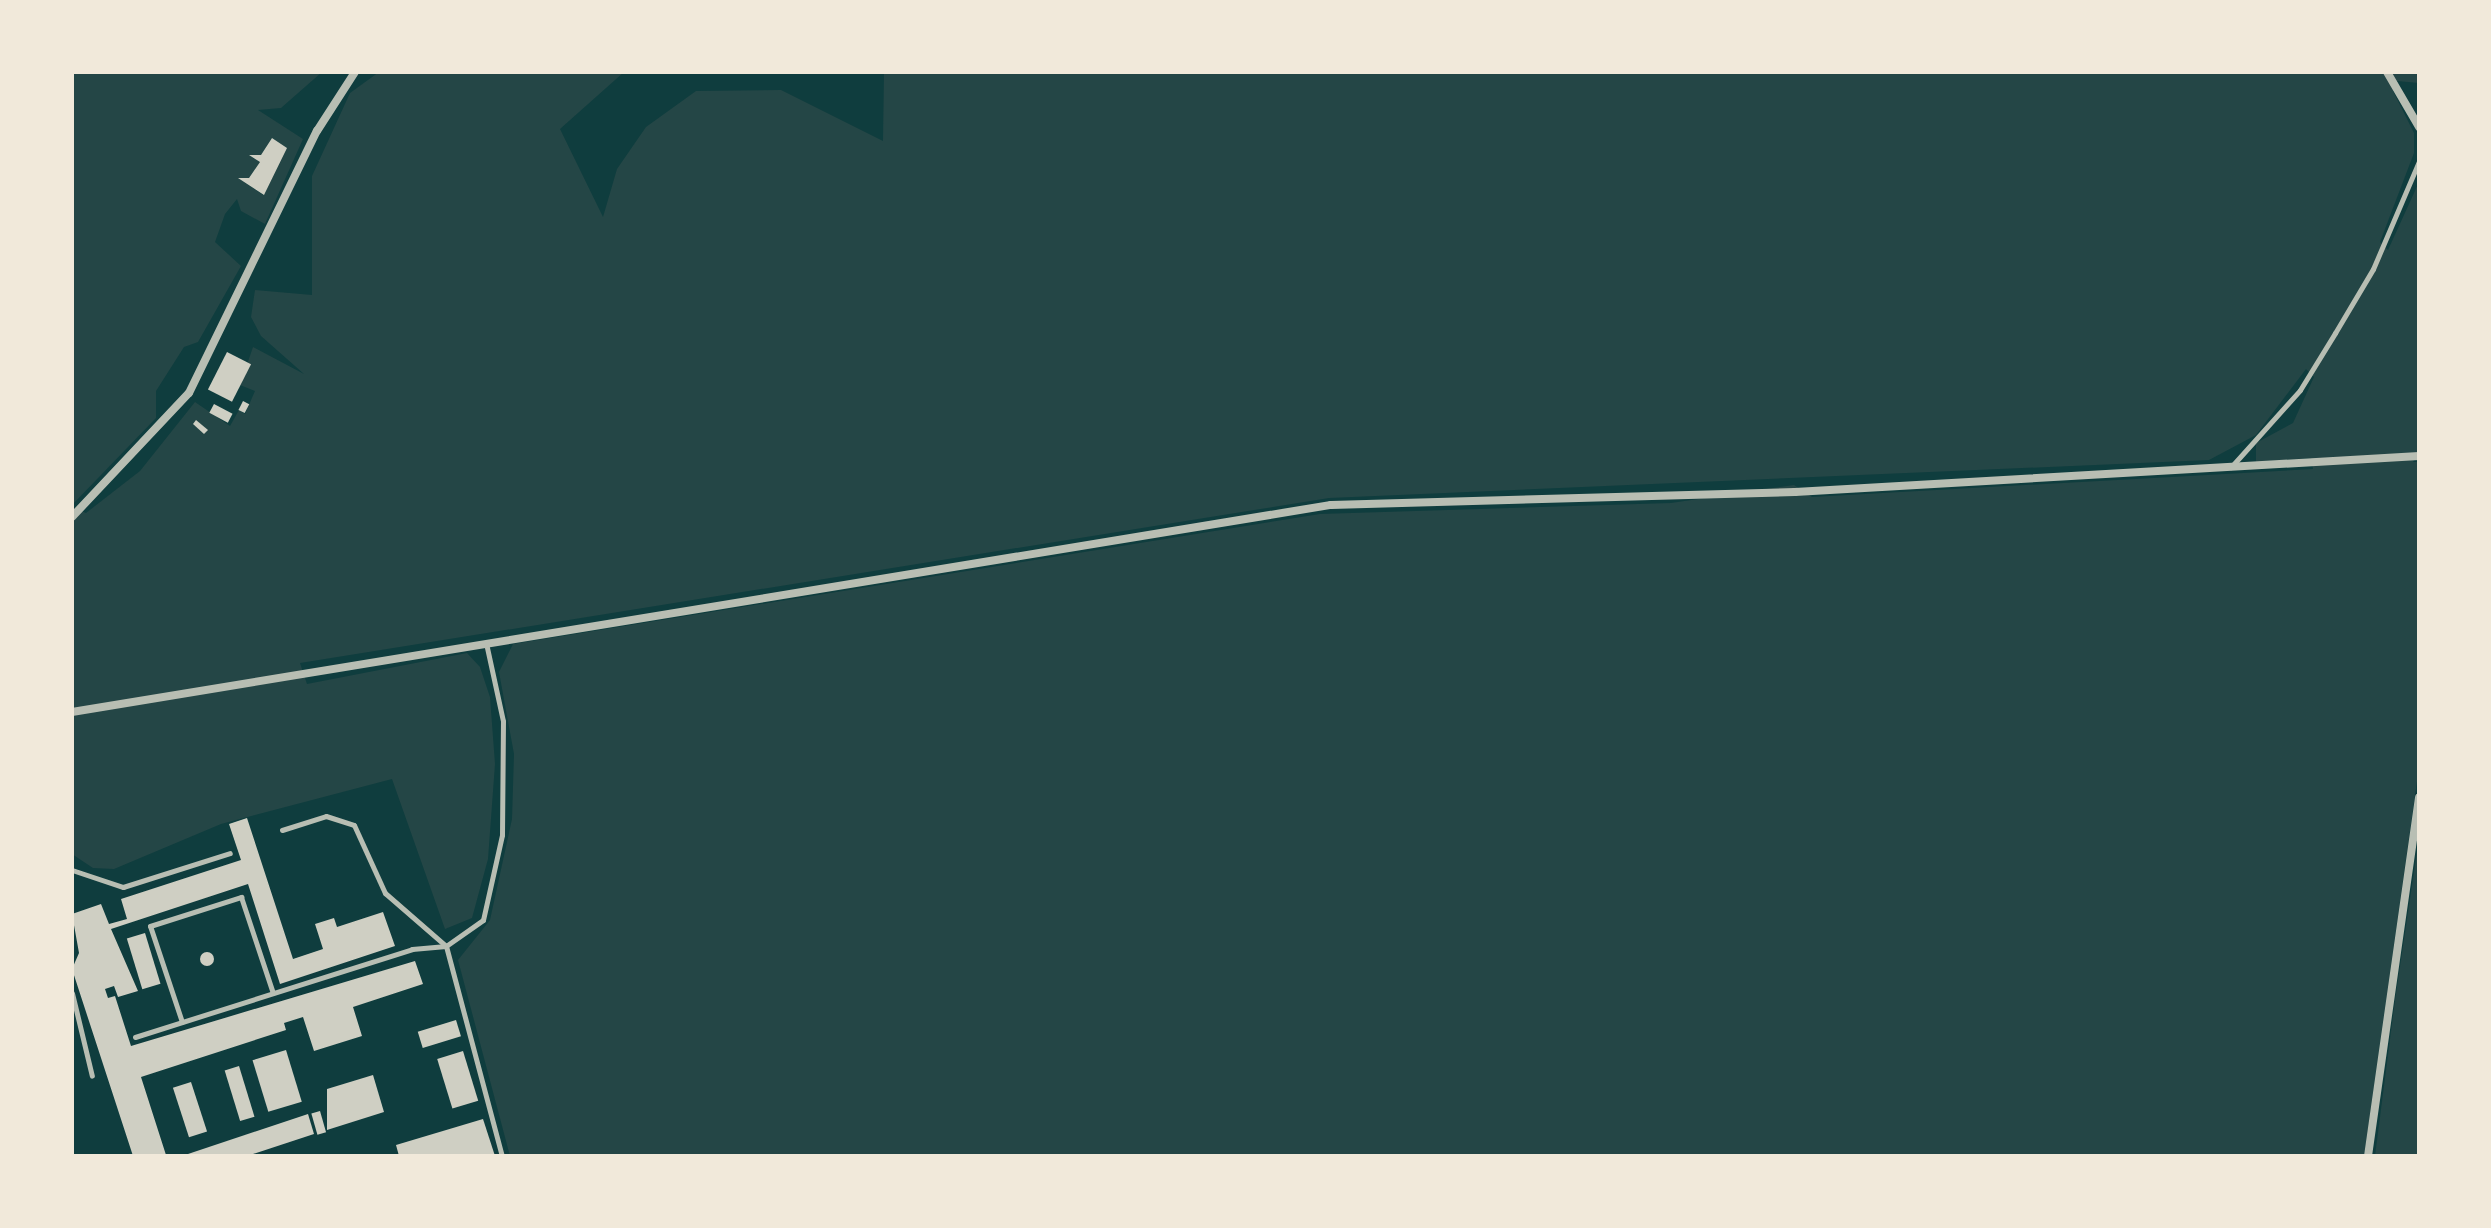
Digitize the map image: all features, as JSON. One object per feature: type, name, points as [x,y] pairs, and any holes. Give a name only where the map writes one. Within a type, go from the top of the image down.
[{"type":"street","points":[[72,517],[189,393],[317,131],[355,72]]},
{"type":"street","points":[[2387,72],[2419,127]]},
{"type":"street","points":[[2411,109],[2419,103]]},
{"type":"street","points":[[72,712],[1331,505],[1795,492],[2419,456]]},
{"type":"street","points":[[2368,1156],[2419,798]]},
{"type":"lane","points":[[2231,468],[2300,390],[2328,345],[2373,269],[2419,161]]},
{"type":"lane","points":[[135,1037],[412,949],[446,946],[483,920],[502,835],[503,721],[486,642]]},
{"type":"lane","points":[[282,830],[326,816],[354,825],[385,893],[446,946],[502,1156]]},
{"type":"lane","points":[[72,870],[123,887],[230,853]]},
{"type":"lane","points":[[182,1022],[150,926],[241,897],[273,993]]},
{"type":"lane","points":[[72,993],[92,1076]]},
{"type":"shaded area","points":[[72,72],[322,72],[281,108],[258,110],[303,139],[265,224],[241,211],[237,199],[225,214],[215,242],[241,266],[198,342],[184,347],[156,391],[156,418],[72,505]],"holes":[[[272,138],[286,148],[263,195],[239,178],[249,178],[260,162],[249,155],[261,155]]]},
{"type":"shaded area","points":[[379,72],[624,72],[560,129],[603,217],[617,169],[646,127],[696,91],[781,90],[883,141],[884,72],[2419,72],[2419,83],[2397,81],[2393,91],[2414,133],[2414,153],[2380,242],[2388,250],[2419,182],[2419,451],[2413,462],[2419,462],[2419,767],[2364,1156],[510,1156],[458,960],[490,920],[512,819],[514,754],[499,672],[513,644],[1320,514],[1671,503],[1794,485],[1812,497],[2313,469],[2311,458],[2256,462],[2256,443],[2293,423],[2314,377],[2306,369],[2256,435],[2209,460],[1329,498],[300,663],[307,684],[467,653],[480,667],[490,697],[495,764],[488,859],[472,918],[445,929],[392,779],[221,824],[114,869],[93,868],[72,854],[72,507],[86,513],[140,471],[195,402],[230,426],[239,410],[245,414],[255,391],[240,385],[253,347],[304,374],[261,336],[251,317],[255,290],[312,295],[312,176],[350,93]]},
{"type":"shaded area","points":[[2419,838],[2419,1156],[2375,1156],[2395,1000]]},
{"type":"building","points":[[272,138],[287,148],[264,195],[238,178],[249,178],[260,162],[249,155],[261,155]]},
{"type":"building","points":[[227,352],[251,364],[232,402],[208,389]]},
{"type":"building","points":[[243,401],[249,404],[245,413],[238,410]]},
{"type":"building","points":[[214,404],[233,414],[228,423],[209,413]]},
{"type":"building","points":[[196,420],[208,430],[204,434],[193,424]]},
{"type":"building","points":[[247,818],[293,959],[323,949],[315,924],[334,918],[337,927],[383,912],[395,946],[280,984],[248,884],[111,929],[138,991],[118,997],[114,986],[105,989],[108,998],[115,996],[131,1046],[415,961],[423,984],[353,1007],[362,1036],[314,1051],[303,1017],[284,1023],[286,1030],[141,1077],[166,1155],[133,1156],[72,969],[79,953],[72,914],[101,904],[109,924],[127,919],[121,899],[241,860],[229,824]]},
{"type":"building","points":[[145,933],[160,984],[142,989],[127,939]]},
{"type":"building","points":[[207,952],[214,959],[207,966],[200,959]]},
{"type":"building","points":[[456,1020],[461,1036],[423,1048],[418,1032]]},
{"type":"building","points":[[286,1050],[302,1102],[268,1112],[253,1060]]},
{"type":"building","points":[[463,1051],[478,1101],[452,1109],[437,1059]]},
{"type":"building","points":[[239,1066],[254,1117],[240,1121],[225,1070]]},
{"type":"building","points":[[373,1075],[384,1112],[327,1130],[327,1089]]},
{"type":"building","points":[[191,1082],[207,1131],[189,1137],[173,1088]]},
{"type":"building","points":[[320,1111],[326,1132],[317,1135],[311,1113]]},
{"type":"building","points":[[308,1114],[314,1134],[247,1156],[182,1156]]},
{"type":"building","points":[[483,1119],[495,1156],[399,1156],[396,1145]]}]
